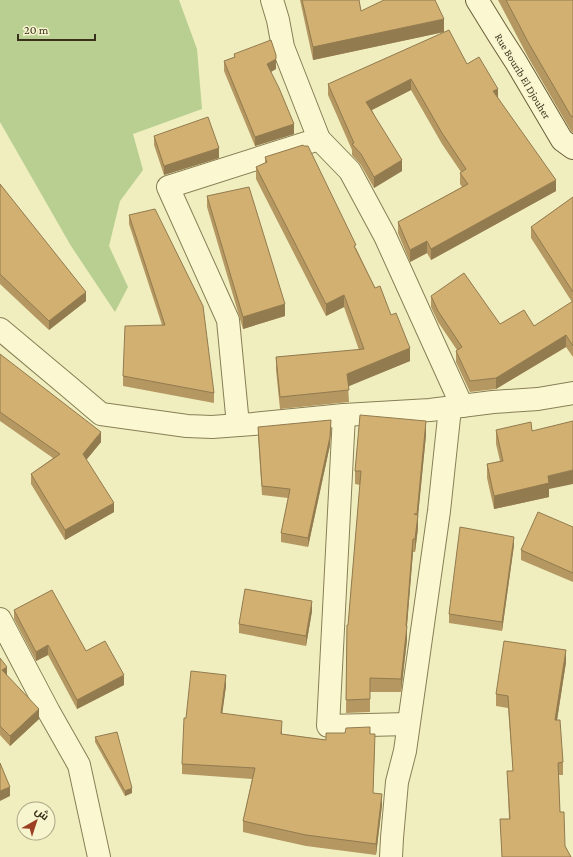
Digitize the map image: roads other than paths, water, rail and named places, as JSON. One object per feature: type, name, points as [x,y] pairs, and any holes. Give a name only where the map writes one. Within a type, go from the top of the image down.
[{"type":"street","points":[[272,0],[278,20],[283,47],[318,139],[350,171],[382,230],[422,316],[456,407],[405,751],[397,782],[391,857]]},
{"type":"street","name":"Rue Bourib El Djouher","points":[[477,0],[562,140],[573,148]]},
{"type":"street","points":[[238,425],[228,320],[168,187],[318,139]]},
{"type":"street","points":[[0,329],[100,414],[187,426],[212,427],[344,415],[430,410],[493,402],[538,399],[573,393]]},
{"type":"street","points":[[344,415],[328,726],[408,724]]},
{"type":"street","points":[[0,619],[79,765],[99,857]]}]
